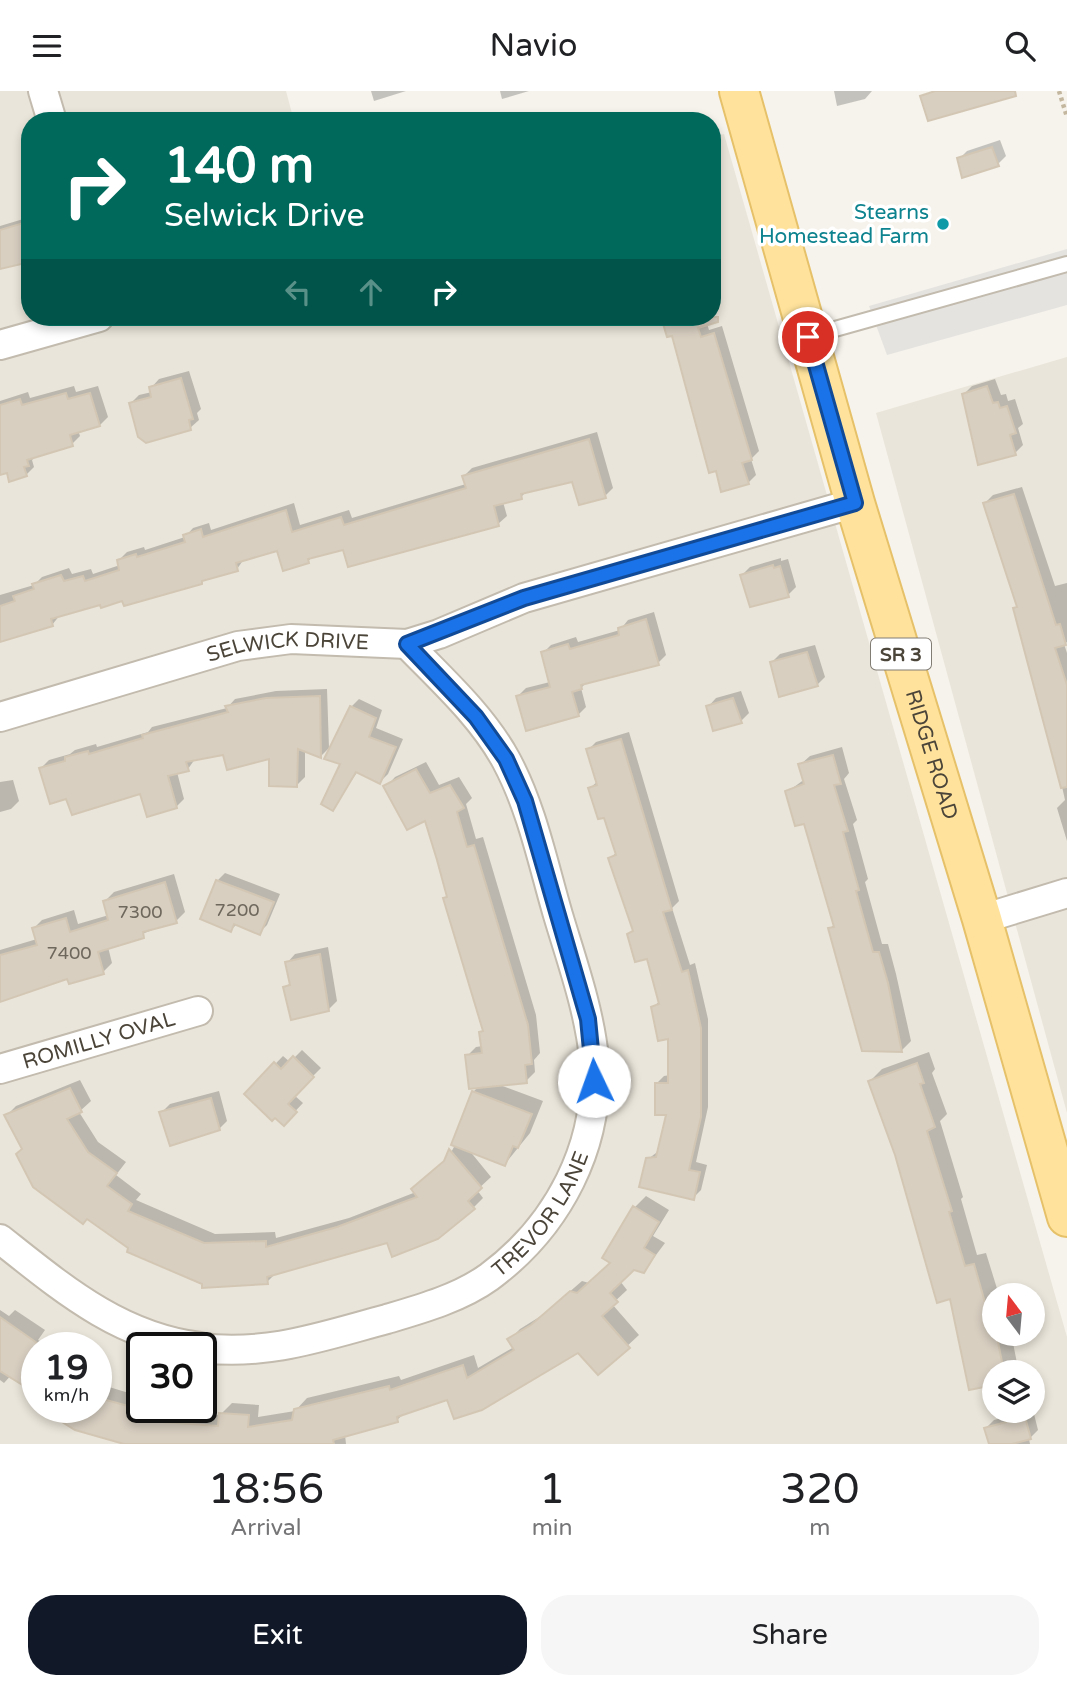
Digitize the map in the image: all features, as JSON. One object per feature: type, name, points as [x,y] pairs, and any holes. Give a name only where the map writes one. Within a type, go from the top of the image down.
[{"type":"main road","name":"RIDGE ROAD","points":[[739,91],[855,503],[982,919],[1067,1217]]},
{"type":"street","points":[[43,91],[49,112]]},
{"type":"street","points":[[0,345],[67,326]]},
{"type":"street","name":"SELWICK DRIVE","points":[[0,717],[238,646],[292,639],[407,644],[524,598],[855,503]]},
{"type":"street","name":"TREVOR LANE","points":[[217,1348],[267,1350],[411,1312],[452,1297],[489,1277],[536,1235],[563,1196],[586,1144],[594,1103],[594,1060],[588,1019],[525,801],[506,759],[476,717],[407,644]]},
{"type":"street","points":[[982,919],[1067,893]]},
{"type":"street","name":"ROMILLY OVAL","points":[[0,1069],[198,1011]]},
{"type":"street","name":"TREVOR LANE","points":[[0,1239],[74,1297],[109,1319],[137,1332]]},
{"type":"lane","points":[[808,337],[1067,264]]},
{"type":"path","points":[[1059,91],[1067,117]]},
{"type":"shaded area","points":[[0,91],[286,91],[292,112],[21,112],[21,326],[721,326],[721,135],[724,134],[1067,1337],[1067,1444],[0,1444]]},
{"type":"shaded area","points":[[1067,249],[1067,305],[887,355],[869,306]]},
{"type":"shaded area","points":[[1067,357],[1067,1113],[876,413]]},
{"type":"building","points":[[935,91],[1015,91],[1016,96],[928,121],[920,96]]},
{"type":"building","points":[[992,147],[999,166],[962,178],[957,158]]},
{"type":"building","points":[[21,224],[21,264],[0,269],[0,230]]},
{"type":"building","points":[[664,326],[705,326],[698,328],[701,337],[714,333],[752,460],[742,463],[749,484],[721,492],[716,471],[709,473],[672,336],[667,337]]},
{"type":"building","points":[[181,378],[193,419],[189,420],[191,430],[146,443],[138,437],[129,403],[151,397],[149,387]]},
{"type":"building","points":[[987,386],[993,403],[998,402],[1000,408],[1007,406],[1016,433],[1010,435],[1016,455],[978,465],[962,394]]},
{"type":"building","points":[[66,393],[68,399],[90,393],[100,426],[70,435],[73,446],[27,460],[29,466],[24,467],[27,476],[9,482],[7,473],[0,475],[0,405],[20,399],[22,405]]},
{"type":"building","points":[[589,439],[606,498],[579,505],[572,482],[521,494],[522,499],[494,506],[499,526],[348,567],[343,550],[308,559],[309,563],[283,571],[277,551],[236,563],[238,571],[202,581],[202,584],[124,606],[122,601],[51,619],[53,626],[0,642],[0,606],[15,601],[13,596],[34,589],[32,584],[61,575],[64,581],[83,576],[85,581],[119,570],[117,560],[136,554],[137,557],[185,542],[183,535],[201,529],[203,537],[286,510],[292,532],[341,517],[344,525],[466,488],[462,476]]},
{"type":"building","points":[[1014,494],[1056,625],[1060,624],[1066,645],[1055,648],[1067,685],[1067,787],[1061,788],[1013,608],[1017,607],[983,503]]},
{"type":"building","points":[[773,565],[774,568],[780,566],[789,597],[750,607],[740,575]]},
{"type":"building","points":[[646,619],[659,665],[581,685],[582,689],[572,692],[579,716],[526,731],[516,696],[550,687],[541,652],[568,644],[570,649],[619,635],[618,628]]},
{"type":"building","points":[[807,652],[818,686],[779,697],[770,662]]},
{"type":"building","points":[[320,696],[321,758],[298,749],[297,787],[269,786],[269,759],[227,770],[223,755],[186,762],[189,771],[168,776],[177,808],[147,817],[140,794],[72,815],[66,799],[50,804],[39,768],[65,761],[65,757],[88,751],[89,754],[143,738],[142,735],[228,712],[225,706],[266,698]]},
{"type":"building","points":[[733,698],[742,723],[713,731],[706,706]]},
{"type":"building","points":[[350,706],[376,718],[369,737],[396,747],[380,784],[356,772],[333,811],[321,804],[340,764],[324,759]]},
{"type":"building","points":[[621,739],[672,910],[663,912],[682,972],[688,970],[701,1028],[701,1117],[689,1170],[700,1172],[694,1200],[639,1187],[646,1158],[656,1157],[666,1115],[655,1115],[655,1083],[668,1083],[668,1039],[658,1041],[651,1007],[659,1004],[647,959],[635,962],[627,934],[633,931],[608,858],[616,855],[604,818],[598,819],[588,788],[597,785],[586,749]]},
{"type":"building","points":[[833,755],[841,784],[834,785],[848,831],[843,832],[859,890],[856,891],[873,952],[879,952],[888,983],[902,1052],[862,1051],[828,928],[834,927],[804,824],[795,826],[785,791],[804,784],[798,764]]},
{"type":"building","points":[[416,769],[430,793],[450,785],[464,808],[457,812],[467,847],[474,845],[528,1025],[532,1064],[525,1065],[527,1083],[469,1089],[465,1055],[482,1053],[479,1032],[483,1031],[443,898],[447,897],[437,860],[425,821],[407,830],[383,786]]},
{"type":"building","points":[[216,880],[274,902],[260,935],[234,924],[231,932],[200,919]]},
{"type":"building","points":[[165,882],[177,923],[143,932],[144,938],[98,952],[104,974],[69,984],[67,979],[0,1002],[0,955],[37,945],[32,928],[66,918],[70,932],[108,920],[103,901]]},
{"type":"building","points":[[320,954],[329,1011],[291,1020],[283,987],[290,985],[285,962]]},
{"type":"building","points":[[293,1056],[314,1077],[288,1104],[297,1112],[284,1126],[275,1118],[272,1121],[244,1094],[274,1062],[281,1069]]},
{"type":"building","points":[[917,1063],[924,1083],[920,1084],[935,1127],[927,1131],[952,1211],[949,1212],[965,1266],[974,1264],[982,1292],[982,1346],[999,1346],[1002,1360],[982,1360],[982,1387],[969,1390],[950,1299],[937,1303],[895,1155],[868,1081]]},
{"type":"building","points":[[70,1088],[82,1112],[67,1119],[88,1152],[117,1173],[107,1186],[132,1204],[128,1211],[204,1243],[266,1241],[266,1247],[337,1227],[417,1197],[411,1189],[444,1161],[449,1149],[482,1188],[468,1201],[475,1209],[438,1239],[392,1257],[387,1243],[267,1277],[268,1284],[202,1288],[202,1284],[127,1252],[128,1248],[87,1219],[83,1224],[33,1187],[16,1154],[22,1149],[4,1115]]},
{"type":"building","points":[[472,1091],[532,1114],[518,1148],[513,1146],[505,1166],[451,1145]]},
{"type":"building","points":[[211,1098],[220,1130],[170,1146],[159,1112]]},
{"type":"building","points":[[633,1206],[659,1222],[644,1248],[655,1255],[644,1273],[634,1270],[610,1293],[618,1302],[602,1316],[630,1348],[598,1375],[578,1353],[482,1410],[454,1419],[447,1400],[397,1417],[398,1422],[333,1440],[334,1444],[124,1444],[75,1430],[64,1423],[112,1423],[112,1402],[126,1405],[126,1423],[218,1426],[219,1413],[249,1415],[248,1427],[292,1420],[294,1409],[389,1386],[390,1390],[463,1365],[467,1378],[514,1350],[507,1339],[531,1325],[570,1291],[577,1293],[610,1263],[602,1258]]},
{"type":"building","points":[[0,1317],[21,1332],[21,1384],[0,1371]]},
{"type":"building","points":[[1003,1423],[1027,1423],[1031,1439],[1012,1444],[989,1444],[984,1428]]},
{"type":"place","name":"Stearns Homestead Farm","points":[[943,224]]},
{"type":"route","points":[[594,1081],[588,1019],[525,801],[506,759],[476,717],[407,644],[439,634],[524,598],[855,503],[808,337]]}]
